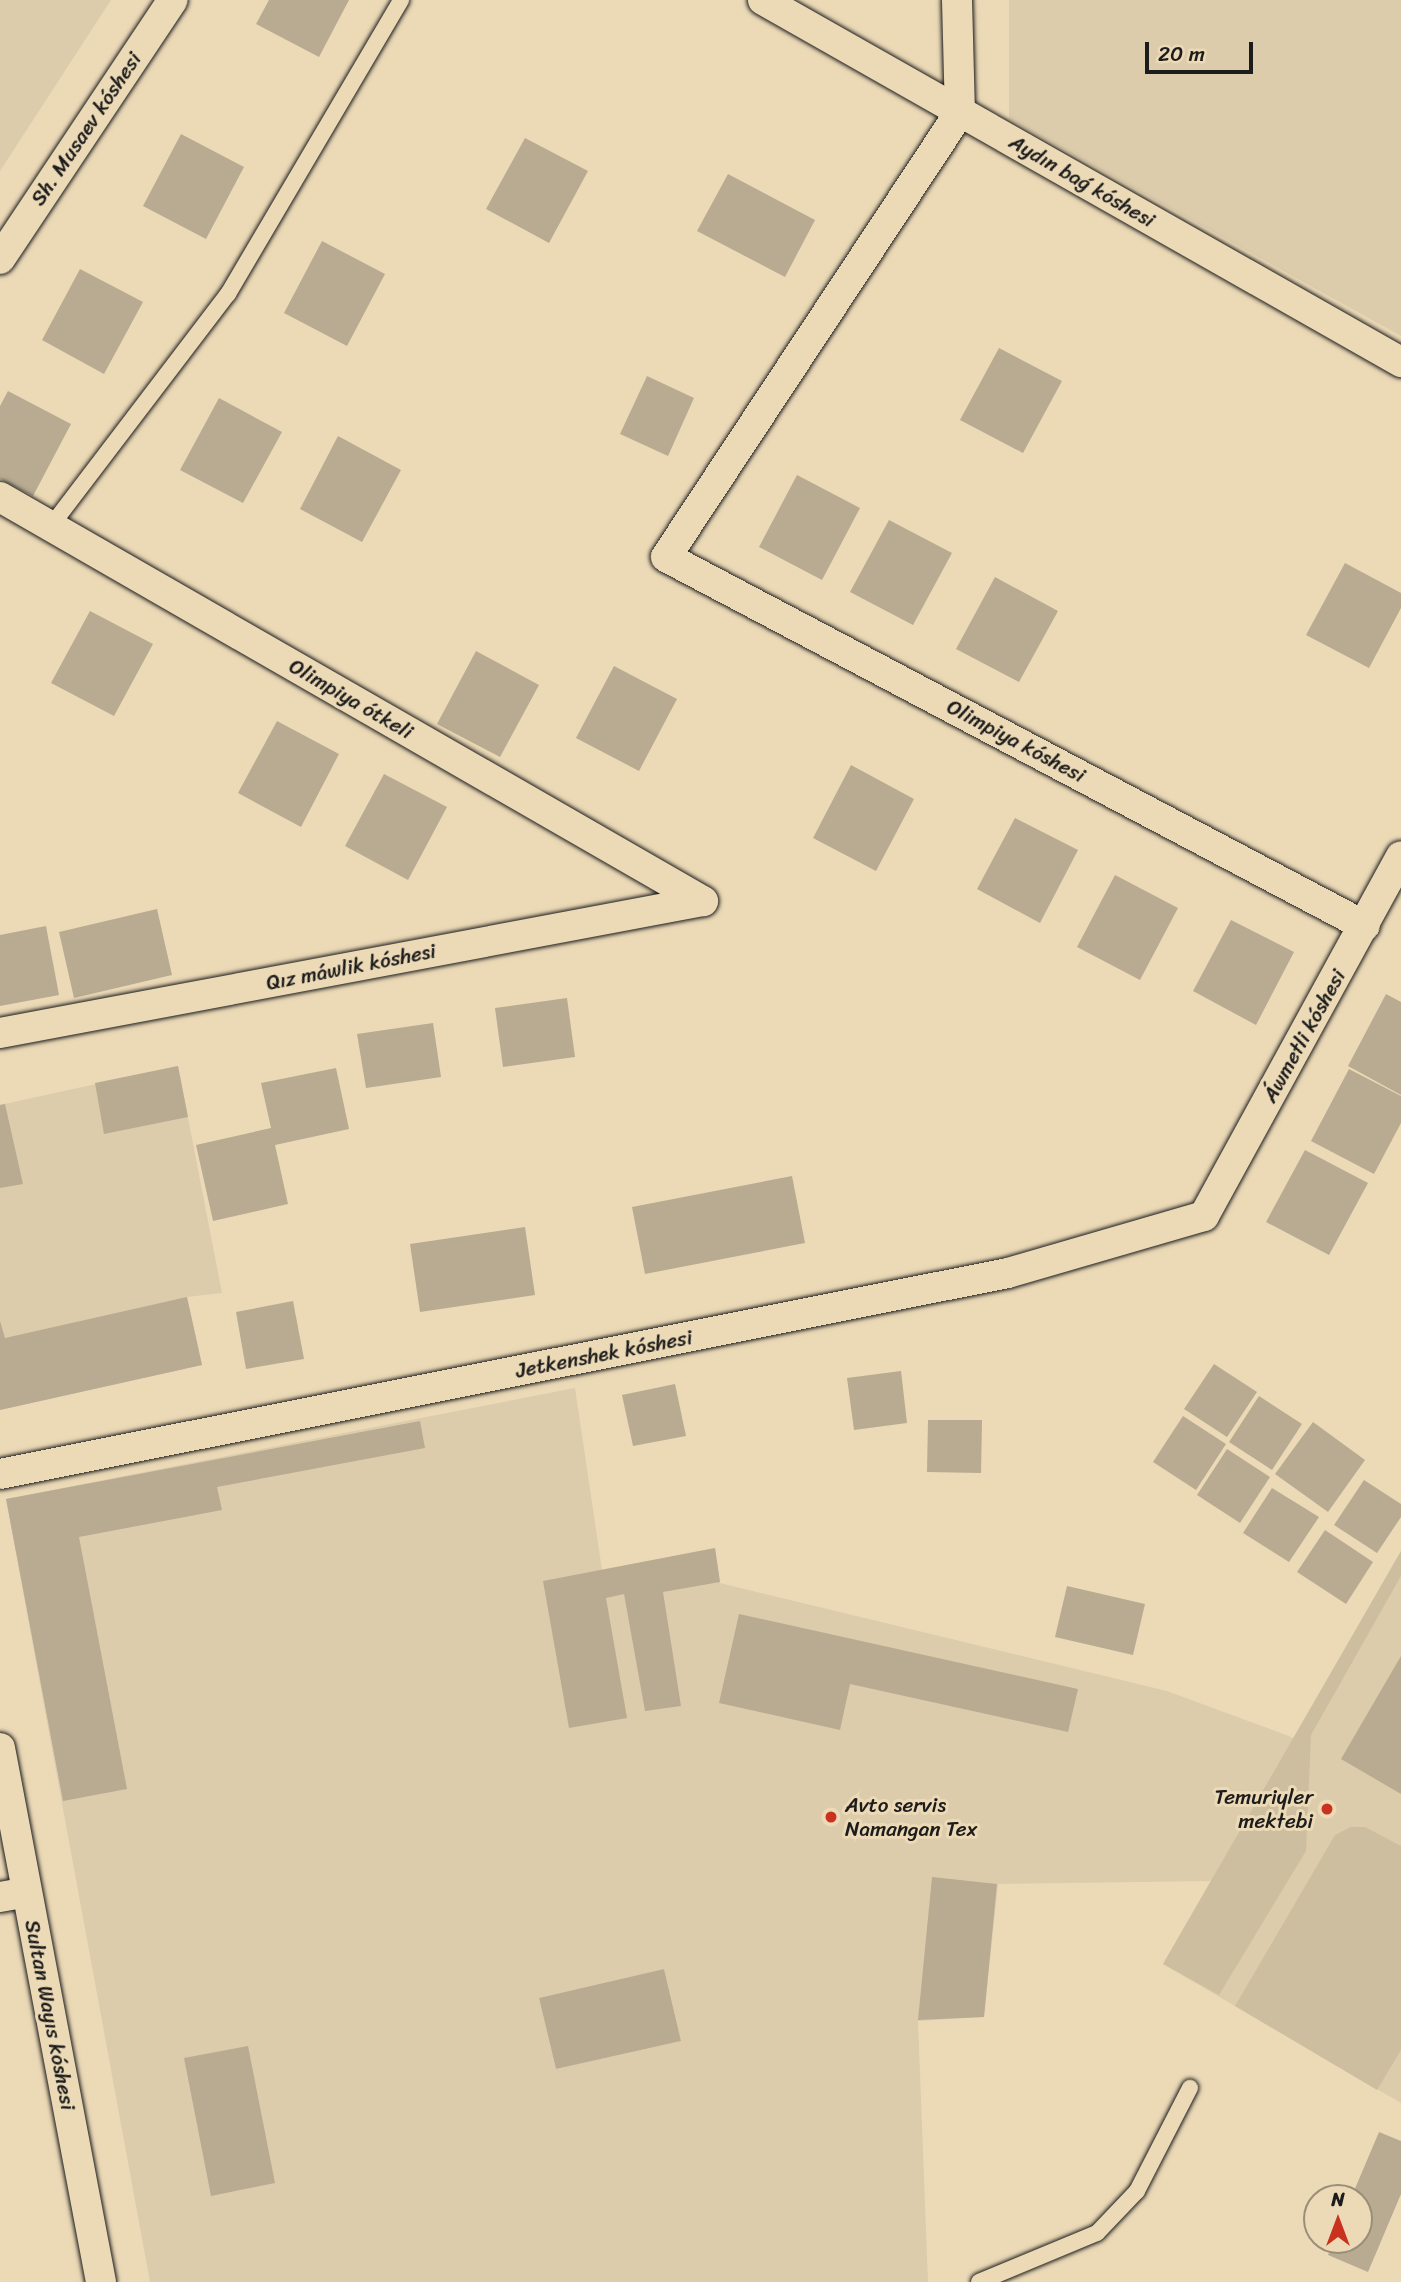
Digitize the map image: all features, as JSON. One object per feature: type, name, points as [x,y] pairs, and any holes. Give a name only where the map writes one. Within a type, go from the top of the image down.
[{"type":"street","name":"Sh. Musaev kóshesi","points":[[0,259],[173,0]]},
{"type":"street","name":"Aydın baǵ kóshesi","points":[[764,0],[1401,362]]},
{"type":"street","points":[[957,0],[960,112]]},
{"type":"street","name":"Olimpiya kóshesi","points":[[960,112],[666,556],[1365,926]]},
{"type":"street","name":"Olimpiya ótkeli","points":[[0,497],[703,901]]},
{"type":"street","name":"Áwmetli kóshesi","points":[[1204,1216],[1401,856]]},
{"type":"street","name":"Qız máwlik kóshesi","points":[[0,1033],[703,901]]},
{"type":"street","name":"Jetkenshek kóshesi","points":[[0,1474],[1008,1273],[1204,1216]]},
{"type":"street","name":"Sultan Wayıs kóshesi","points":[[0,1748],[14,1895],[101,2282]]},
{"type":"lane","points":[[51,526],[228,294],[401,0]]},
{"type":"lane","points":[[979,2282],[1097,2233],[1137,2191],[1190,2088]]},
{"type":"shaded area","points":[[0,0],[111,0],[0,171]]},
{"type":"shaded area","points":[[1009,0],[1401,0],[1401,336],[1009,119]]},
{"type":"shaded area","points":[[178,1066],[222,1293],[187,1297],[202,1365],[0,1410],[0,1105]]},
{"type":"shaded area","points":[[575,1388],[602,1570],[715,1548],[720,1583],[1167,1691],[1294,1738],[1401,1551],[1401,2103],[1163,1964],[1211,1881],[998,1884],[984,2017],[918,2021],[928,2282],[150,2282],[6,1499]],"holes":[[[664,1969],[681,2041],[556,2069],[539,1998]]]},
{"type":"shaded area","points":[[1401,1551],[1401,1576],[1311,1735],[1306,1851],[1219,1995],[1163,1964]]},
{"type":"shaded area","points":[[1351,1827],[1365,1827],[1401,1846],[1401,2050],[1377,2090],[1235,2006],[1335,1835]]},
{"type":"building","points":[[269,0],[349,0],[319,57],[256,24]]},
{"type":"building","points":[[181,134],[244,167],[206,239],[143,206]]},
{"type":"building","points":[[525,138],[588,171],[549,243],[486,209]]},
{"type":"building","points":[[728,174],[815,220],[785,277],[697,231]]},
{"type":"building","points":[[322,241],[385,274],[347,346],[284,313]]},
{"type":"building","points":[[80,269],[143,302],[104,374],[42,340]]},
{"type":"building","points":[[999,348],[1062,381],[1023,453],[960,420]]},
{"type":"building","points":[[647,376],[694,398],[668,456],[620,434]]},
{"type":"building","points":[[8,391],[71,424],[33,496],[0,479],[0,406]]},
{"type":"building","points":[[219,398],[282,432],[243,503],[180,470]]},
{"type":"building","points":[[338,436],[401,470],[362,542],[300,509]]},
{"type":"building","points":[[797,475],[860,508],[822,580],[759,547]]},
{"type":"building","points":[[889,520],[952,553],[913,625],[850,592]]},
{"type":"building","points":[[1345,563],[1401,593],[1401,608],[1369,668],[1306,635]]},
{"type":"building","points":[[995,577],[1058,611],[1019,682],[956,649]]},
{"type":"building","points":[[90,611],[153,644],[114,716],[51,683]]},
{"type":"building","points":[[476,651],[539,685],[500,757],[437,724]]},
{"type":"building","points":[[614,666],[677,699],[639,771],[576,738]]},
{"type":"building","points":[[277,721],[339,754],[301,827],[238,793]]},
{"type":"building","points":[[851,765],[914,799],[876,871],[813,838]]},
{"type":"building","points":[[384,774],[447,807],[408,880],[345,846]]},
{"type":"building","points":[[1015,818],[1078,850],[1040,923],[977,889]]},
{"type":"building","points":[[1115,875],[1178,908],[1140,980],[1077,947]]},
{"type":"building","points":[[157,909],[172,975],[74,998],[59,932]]},
{"type":"building","points":[[1231,920],[1294,952],[1256,1025],[1193,991]]},
{"type":"building","points":[[46,926],[59,995],[0,1006],[0,935]]},
{"type":"building","points":[[1386,994],[1401,1002],[1401,1095],[1348,1066]]},
{"type":"building","points":[[567,998],[575,1057],[503,1067],[495,1008]]},
{"type":"building","points":[[433,1023],[441,1077],[366,1088],[357,1034]]},
{"type":"building","points":[[178,1066],[188,1117],[104,1134],[95,1083]]},
{"type":"building","points":[[336,1068],[349,1129],[275,1145],[288,1204],[213,1221],[196,1145],[271,1128],[261,1083]]},
{"type":"building","points":[[1349,1069],[1401,1096],[1401,1123],[1374,1174],[1311,1141]]},
{"type":"building","points":[[5,1104],[23,1184],[0,1188],[0,1105]]},
{"type":"building","points":[[1305,1150],[1368,1183],[1329,1255],[1266,1222]]},
{"type":"building","points":[[792,1176],[805,1243],[645,1274],[632,1207]]},
{"type":"building","points":[[525,1227],[535,1295],[420,1312],[410,1244]]},
{"type":"building","points":[[187,1297],[202,1365],[0,1410],[0,1321],[5,1338]]},
{"type":"building","points":[[293,1301],[304,1359],[246,1369],[236,1312]]},
{"type":"building","points":[[1214,1364],[1257,1392],[1227,1437],[1184,1409]]},
{"type":"building","points":[[901,1371],[907,1423],[854,1430],[847,1378]]},
{"type":"building","points":[[675,1384],[686,1436],[633,1446],[622,1395]]},
{"type":"building","points":[[1259,1396],[1302,1424],[1272,1470],[1229,1442]]},
{"type":"building","points":[[1183,1416],[1226,1444],[1196,1490],[1153,1462]]},
{"type":"building","points":[[928,1420],[982,1420],[981,1473],[927,1472]]},
{"type":"building","points":[[420,1421],[425,1448],[217,1487],[222,1510],[79,1537],[127,1789],[63,1801],[6,1499]]},
{"type":"building","points":[[1313,1422],[1365,1460],[1328,1512],[1275,1474]]},
{"type":"building","points":[[1227,1449],[1270,1477],[1240,1523],[1197,1495]]},
{"type":"building","points":[[1364,1480],[1401,1504],[1401,1517],[1377,1553],[1334,1525]]},
{"type":"building","points":[[1272,1488],[1319,1517],[1289,1562],[1243,1533]]},
{"type":"building","points":[[1325,1530],[1373,1562],[1346,1604],[1297,1572]]},
{"type":"building","points":[[715,1548],[720,1582],[663,1592],[681,1706],[645,1711],[624,1594],[606,1598],[627,1718],[569,1728],[543,1581]]},
{"type":"building","points":[[1067,1586],[1145,1604],[1133,1655],[1055,1637]]},
{"type":"building","points":[[739,1614],[1078,1689],[1068,1732],[850,1684],[840,1730],[719,1703]]},
{"type":"building","points":[[1401,1656],[1401,1794],[1341,1759]]},
{"type":"building","points":[[932,1877],[997,1884],[984,2017],[918,2020]]},
{"type":"building","points":[[664,1969],[681,2041],[556,2069],[539,1998]]},
{"type":"building","points":[[248,2046],[275,2183],[211,2196],[184,2058]]},
{"type":"building","points":[[1379,2132],[1401,2141],[1401,2194],[1368,2272],[1328,2255],[1373,2254],[1373,2184],[1357,2184]]},
{"type":"place","name":"Temuriyler mektebi","points":[[1327,1809]]},
{"type":"place","name":"Avto servis Namangan Tex","points":[[831,1817]]}]
